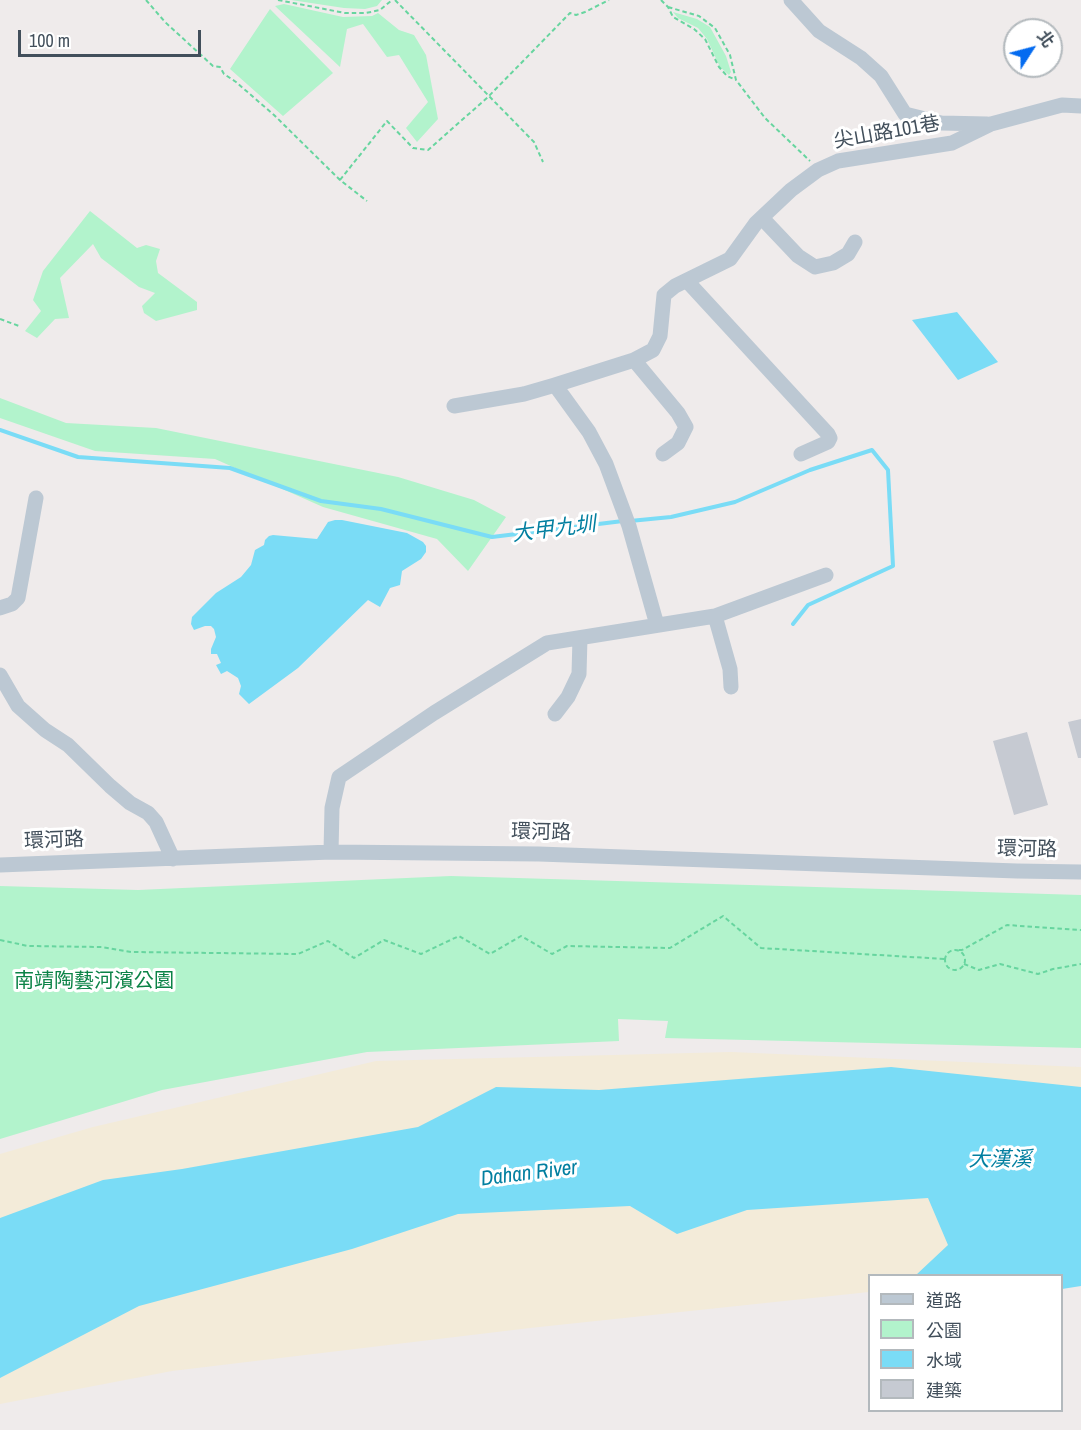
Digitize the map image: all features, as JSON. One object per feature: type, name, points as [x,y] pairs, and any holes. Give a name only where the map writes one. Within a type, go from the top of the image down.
[{"type":"street","points":[[791,0],[819,31],[861,58],[881,76],[905,114],[941,123],[991,124]]},
{"type":"street","name":"尖山路101巷","points":[[454,406],[524,394],[634,360],[653,350],[660,336],[664,295],[675,286],[730,259],[762,218],[791,190],[818,170],[838,161],[952,143],[991,124],[1062,105],[1081,106]]},
{"type":"street","points":[[762,218],[798,256],[815,267],[833,263],[848,254],[855,242]]},
{"type":"street","points":[[687,281],[828,434],[830,438],[828,442],[801,454]]},
{"type":"street","points":[[634,360],[678,413],[686,428],[678,442],[663,454]]},
{"type":"street","points":[[555,385],[589,432],[606,464],[627,522],[657,625]]},
{"type":"street","points":[[0,608],[12,604],[18,598],[36,498]]},
{"type":"street","points":[[331,852],[332,808],[339,777],[434,713],[547,643],[715,616],[826,575]]},
{"type":"street","points":[[715,616],[730,669],[731,687]]},
{"type":"street","points":[[555,714],[568,697],[579,674],[579,638]]},
{"type":"street","points":[[0,675],[18,706],[45,730],[68,746],[130,802],[148,813],[156,822],[173,859]]},
{"type":"street","name":"環河路","points":[[0,865],[331,852],[539,854],[1081,872]]},
{"type":"path","points":[[146,0],[213,66],[220,67],[224,74],[274,114],[340,180],[367,201]]},
{"type":"path","points":[[278,0],[345,13],[380,10],[393,0],[534,142],[543,162]]},
{"type":"path","points":[[340,180],[387,121],[413,148],[428,150],[488,97],[570,13],[576,15],[609,0]]},
{"type":"path","points":[[661,0],[673,17],[694,29],[705,39],[719,67],[727,76],[736,80]]},
{"type":"path","points":[[668,7],[699,16],[715,28],[730,55],[736,80],[765,118],[818,170]]},
{"type":"path","points":[[0,318],[19,326]]},
{"type":"path","points":[[0,940],[28,946],[102,947],[131,952],[298,954],[328,941],[354,958],[384,940],[421,954],[459,936],[490,954],[521,936],[552,954],[567,946],[670,948],[723,916],[761,948],[945,959]]},
{"type":"path","points":[[958,950],[964,954],[964,964],[959,969],[953,970],[947,966],[945,959],[949,952],[958,950],[962,950],[1007,925],[1081,930]]},
{"type":"path","points":[[964,964],[979,970],[1000,964],[1038,974],[1081,964]]},
{"type":"green space","points":[[291,0],[382,0],[377,6],[365,9]]},
{"type":"green space","points":[[284,4],[343,17],[372,16],[378,13],[399,30],[414,35],[426,55],[438,119],[417,142],[406,128],[428,102],[399,55],[387,57],[363,24],[347,29],[340,67],[275,6]]},
{"type":"green space","points":[[270,9],[333,73],[283,116],[230,69]]},
{"type":"green space","points":[[673,12],[697,19],[710,27],[726,56],[731,72],[729,75],[720,67],[707,39],[698,28],[678,18]]},
{"type":"green space","points":[[90,211],[137,248],[146,245],[160,249],[156,261],[158,273],[197,302],[197,310],[156,321],[144,313],[142,306],[155,293],[139,287],[101,258],[93,244],[60,278],[69,318],[55,319],[37,338],[25,331],[41,311],[33,300],[43,271]]},
{"type":"green space","points":[[0,398],[66,423],[156,428],[398,477],[474,500],[506,517],[468,571],[437,539],[323,507],[215,459],[95,451],[0,418]]},
{"type":"green space","name":"南靖陶藝河濱公園","points":[[451,876],[1081,895],[1081,1048],[665,1038],[668,1021],[618,1019],[619,1041],[367,1052],[162,1090],[0,1139],[0,886],[138,890]]},
{"type":"sand","points":[[731,1052],[1081,1067],[1081,1247],[956,1274],[868,1274],[868,1292],[530,1328],[172,1371],[0,1404],[0,1154],[93,1127],[376,1061]]},
{"type":"water","points":[[957,312],[998,362],[958,380],[912,320]]},
{"type":"water","points":[[335,520],[407,533],[423,542],[426,552],[421,559],[402,571],[400,585],[390,588],[380,607],[368,600],[298,668],[249,704],[239,694],[241,686],[238,678],[227,671],[221,674],[216,665],[221,663],[217,654],[211,654],[216,637],[214,629],[211,626],[205,626],[194,630],[191,624],[192,617],[216,593],[241,577],[251,565],[255,550],[264,545],[269,536],[317,539],[328,522]]},
{"type":"water","name":"大漢溪","points":[[891,1067],[1081,1087],[1081,1286],[1063,1289],[1063,1274],[917,1274],[948,1245],[928,1198],[747,1210],[677,1234],[630,1206],[458,1214],[352,1249],[139,1306],[0,1378],[0,1218],[103,1180],[182,1169],[418,1127],[496,1087],[599,1090]]},
{"type":"building","points":[[1081,719],[1081,758],[1078,758],[1068,722]]},
{"type":"building","points":[[1027,732],[1048,805],[1014,815],[993,741]]},
{"type":"waterway","name":"大甲九圳","points":[[0,430],[78,457],[230,468],[321,501],[381,509],[492,537],[623,521]]},
{"type":"waterway","name":"大甲九圳","points":[[630,521],[671,517],[735,502],[810,470],[872,450],[888,470],[893,566],[808,605],[793,624]]},
{"type":"water label","name":"Dahan River","points":[[529,1174]]}]
